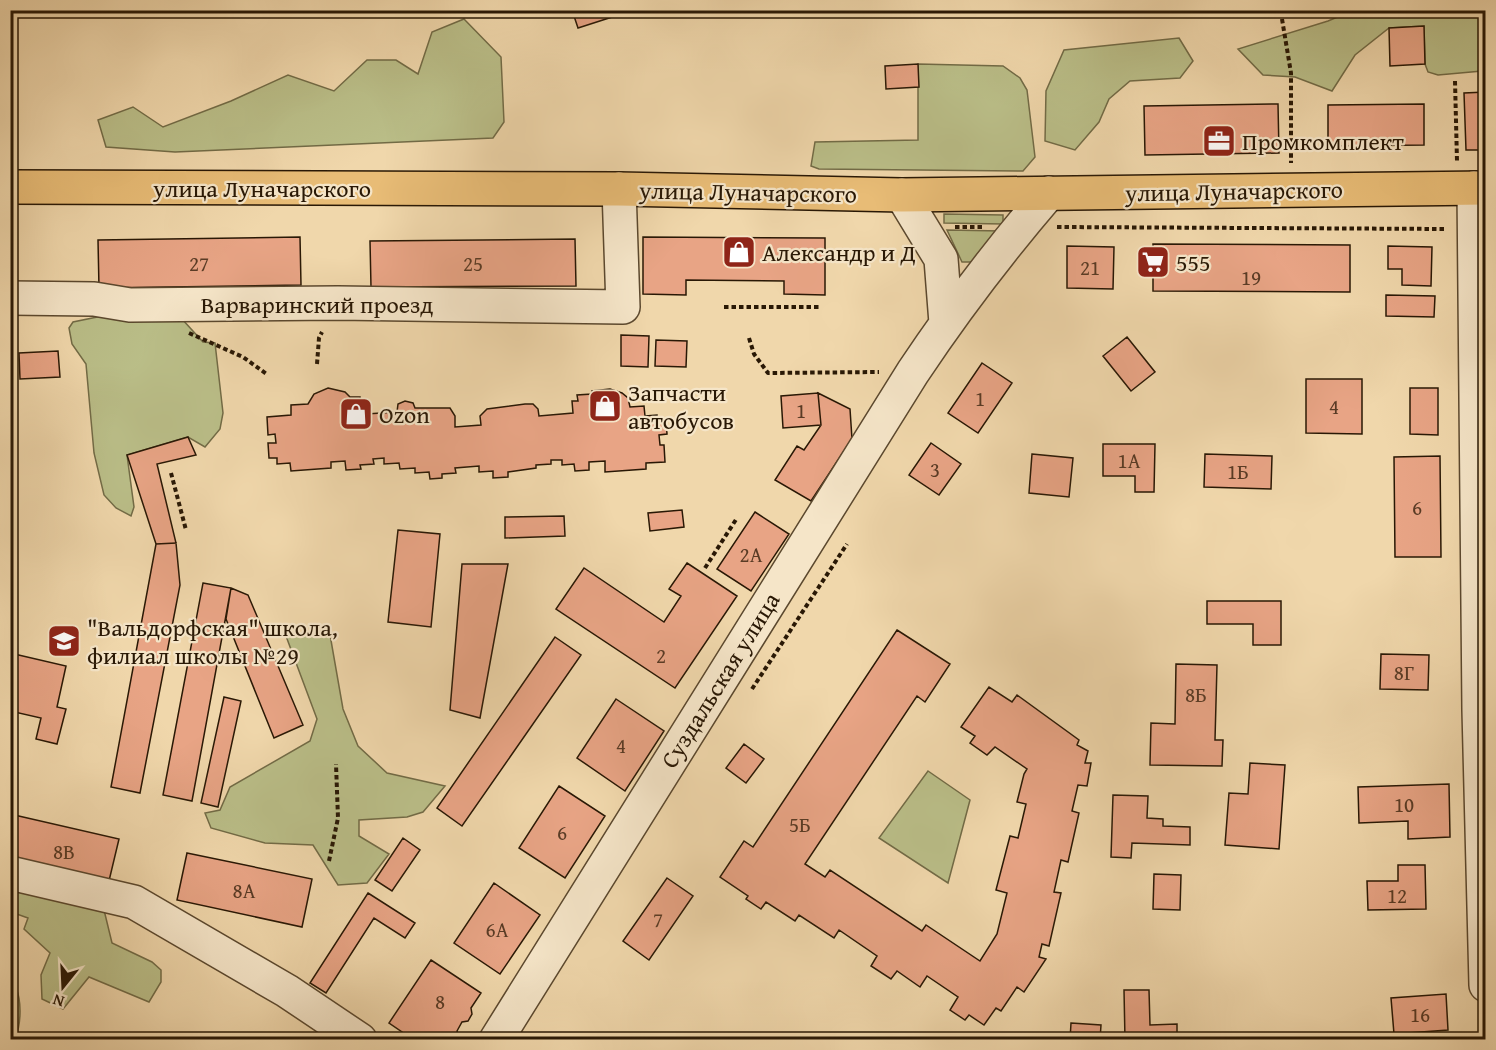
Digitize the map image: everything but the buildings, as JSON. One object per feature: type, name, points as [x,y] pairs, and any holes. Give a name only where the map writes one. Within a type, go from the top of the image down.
[{"type":"main road","name":"улица Луначарского","points":[[10,187],[619,189],[902,195],[1049,193],[1472,180]]},
{"type":"street","points":[[1472,180],[1482,638],[1485,985]]},
{"type":"street","name":"Варваринский проезд","points":[[10,298],[94,299],[130,304],[338,303],[623,307],[619,189]]},
{"type":"street","name":"Суздальская улица","points":[[496,1040],[946,322],[1019,227],[1049,193]]},
{"type":"street","points":[[902,195],[941,259],[946,322]]},
{"type":"street","points":[[10,873],[134,902],[287,992],[360,1040]]},
{"type":"path","points":[[1282,19],[1291,73],[1291,166]]},
{"type":"path","points":[[1455,81],[1472,180]]},
{"type":"path","points":[[179,304],[189,335],[243,357],[268,375]]},
{"type":"path","points":[[724,307],[820,307]]},
{"type":"path","points":[[749,338],[754,354],[768,373],[914,372]]},
{"type":"path","points":[[171,473],[186,530]]},
{"type":"path","points":[[705,568],[737,518]]},
{"type":"path","points":[[329,861],[338,818],[336,764]]},
{"type":"green space","points":[[1352,11],[1485,11],[1485,66],[1482,71],[1438,75],[1428,72],[1425,64],[1424,26],[1389,28],[1355,55],[1332,91],[1295,77],[1263,75],[1238,49],[1328,21]]},
{"type":"green space","points":[[464,19],[501,57],[504,122],[493,138],[175,152],[106,147],[98,120],[133,107],[163,127],[231,101],[288,75],[334,91],[367,60],[396,60],[418,74],[432,32]]},
{"type":"green space","points":[[1179,38],[1193,61],[1180,78],[1130,81],[1109,99],[1099,122],[1075,150],[1045,141],[1046,91],[1064,50]]},
{"type":"green space","points":[[918,64],[1003,66],[1020,78],[1027,90],[1035,157],[1023,171],[819,169],[811,166],[815,142],[918,140]]},
{"type":"green space","points":[[944,214],[1003,215],[1003,224],[944,223]]},
{"type":"green space","points":[[947,230],[1001,231],[978,262],[962,262]]},
{"type":"green space","points":[[141,308],[181,318],[203,342],[215,343],[223,413],[220,429],[205,447],[188,437],[127,455],[134,507],[131,516],[116,508],[104,495],[94,453],[86,364],[72,344],[69,328],[73,322]]},
{"type":"green space","points":[[329,629],[343,709],[358,746],[387,773],[445,786],[423,812],[407,817],[359,820],[359,836],[389,854],[367,883],[338,885],[313,845],[265,843],[211,828],[205,813],[220,810],[230,787],[310,741],[317,719],[286,636]]},
{"type":"green space","points":[[928,771],[970,800],[948,883],[879,838]]},
{"type":"green space","points":[[10,889],[104,910],[112,943],[152,962],[161,970],[161,982],[149,1002],[89,977],[63,1009],[42,999],[41,975],[50,953],[24,929],[28,918],[11,912]]},
{"type":"green space","points":[[10,985],[16,988],[20,1007],[19,1027],[15,1039],[11,1039]]},
{"type":"place","name":"Промкомплект","points":[[1219,141]]},
{"type":"place","name":"Александр и Д","points":[[739,252]]},
{"type":"place","name":"555","points":[[1153,262]]},
{"type":"place","name":"Запчасти автобусов","points":[[605,406]]},
{"type":"place","name":"Ozon","points":[[356,414]]},
{"type":"place","name":"\"Вальдорфская\" школа, филиал школы №29","points":[[64,641]]}]
